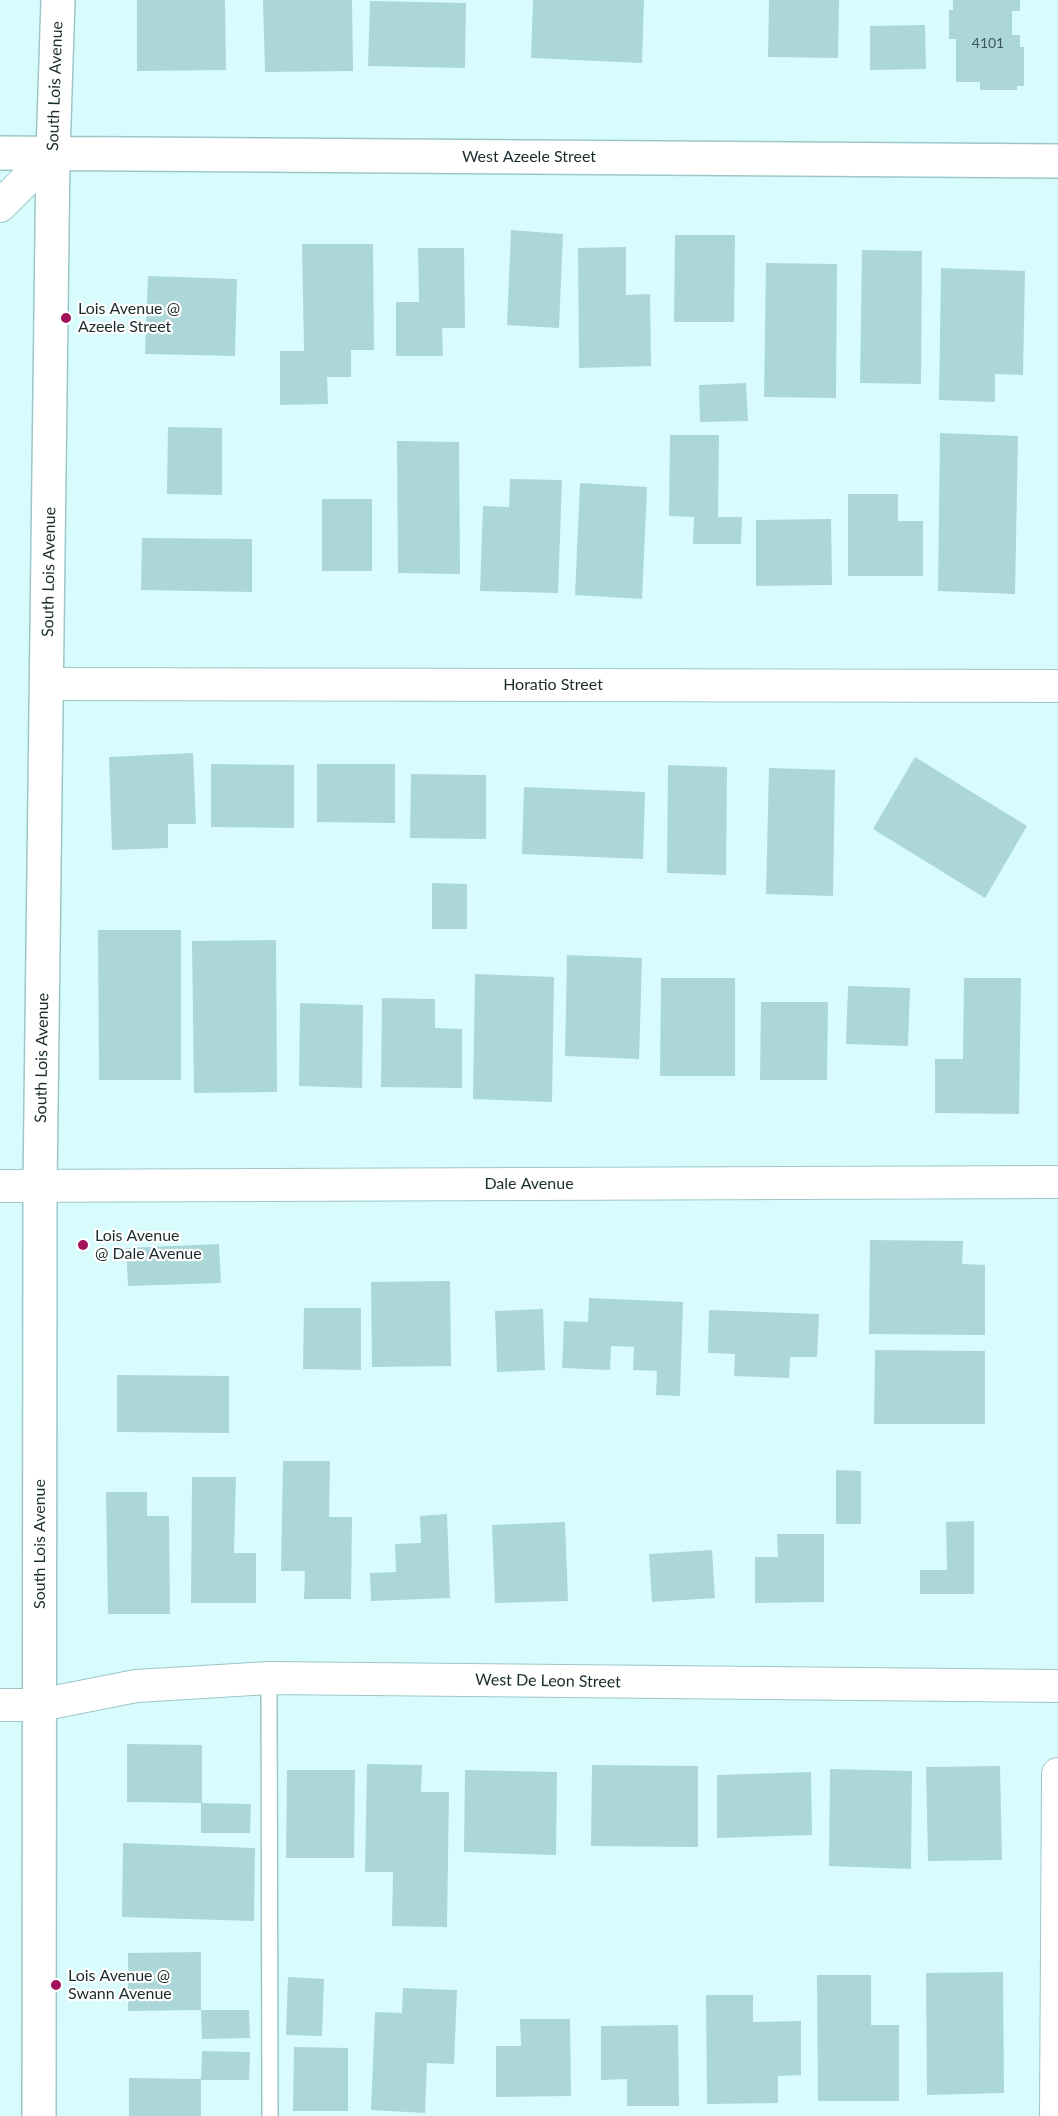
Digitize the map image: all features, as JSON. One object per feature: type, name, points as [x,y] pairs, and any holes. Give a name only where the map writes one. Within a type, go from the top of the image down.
[{"type":"street","name":"South Lois Avenue","points":[[39,2116],[40,1186],[53,153],[58,0]]},
{"type":"street","name":"West Azeele Street","points":[[0,153],[1058,161]]},
{"type":"street","points":[[0,206],[53,153]]},
{"type":"street","name":"Horatio Street","points":[[48,684],[1058,686]]},
{"type":"street","name":"Dale Avenue","points":[[0,1186],[1058,1182]]},
{"type":"street","name":"West De Leon Street","points":[[0,1705],[40,1705],[136,1686],[268,1678],[1058,1686]]},
{"type":"street","points":[[1056,2116],[1058,1774]]},
{"type":"lane","points":[[268,1678],[270,2116]]},
{"type":"building","points":[[137,0],[225,0],[226,70],[137,71]]},
{"type":"building","points":[[263,0],[352,0],[353,71],[265,72]]},
{"type":"building","points":[[533,0],[644,0],[642,63],[531,58]]},
{"type":"building","points":[[769,0],[839,0],[838,58],[768,57]]},
{"type":"building","points":[[953,0],[1020,0],[1020,11],[1012,11],[1012,35],[1020,35],[1020,47],[1024,47],[1024,86],[1017,86],[1017,90],[980,90],[980,82],[956,82],[956,39],[949,39],[949,10],[953,10]]},
{"type":"building","points":[[370,1],[466,3],[465,68],[368,66]]},
{"type":"building","points":[[925,25],[926,69],[870,70],[870,26]]},
{"type":"building","points":[[511,230],[563,234],[559,328],[507,325]]},
{"type":"building","points":[[675,235],[735,235],[734,322],[674,322]]},
{"type":"building","points":[[302,244],[373,244],[374,350],[351,350],[351,377],[327,377],[328,404],[280,405],[280,351],[304,351]]},
{"type":"building","points":[[626,247],[626,295],[650,294],[651,366],[579,368],[578,248]]},
{"type":"building","points":[[418,248],[464,248],[465,328],[442,328],[443,356],[396,356],[396,302],[419,302]]},
{"type":"building","points":[[862,250],[922,251],[921,384],[860,383]]},
{"type":"building","points":[[766,263],[837,264],[836,398],[764,397]]},
{"type":"building","points":[[941,268],[1025,271],[1023,375],[995,374],[995,402],[939,400]]},
{"type":"building","points":[[148,276],[237,279],[235,356],[145,354]]},
{"type":"building","points":[[746,383],[748,421],[700,422],[699,385]]},
{"type":"building","points":[[168,427],[222,428],[222,495],[167,494]]},
{"type":"building","points":[[940,433],[1018,436],[1015,594],[938,591]]},
{"type":"building","points":[[670,435],[719,435],[718,517],[742,517],[741,544],[693,544],[694,517],[669,516]]},
{"type":"building","points":[[397,441],[459,442],[460,574],[398,573]]},
{"type":"building","points":[[510,479],[562,480],[558,593],[480,591],[483,506],[509,507]]},
{"type":"building","points":[[580,483],[647,487],[642,599],[575,595]]},
{"type":"building","points":[[848,494],[898,494],[898,521],[923,521],[923,576],[848,576]]},
{"type":"building","points":[[322,499],[372,499],[372,571],[322,571]]},
{"type":"building","points":[[831,519],[832,585],[756,586],[756,520]]},
{"type":"building","points":[[142,538],[252,539],[252,592],[141,590]]},
{"type":"building","points":[[193,753],[196,824],[168,824],[168,848],[112,850],[109,757]]},
{"type":"building","points":[[915,757],[1027,826],[985,898],[873,829]]},
{"type":"building","points":[[211,764],[294,765],[294,828],[211,827]]},
{"type":"building","points":[[317,764],[395,764],[395,823],[317,822]]},
{"type":"building","points":[[668,765],[727,767],[726,875],[667,873]]},
{"type":"building","points":[[769,768],[835,770],[833,896],[766,894]]},
{"type":"building","points":[[411,774],[486,775],[486,839],[410,838]]},
{"type":"building","points":[[524,787],[645,792],[643,859],[522,854]]},
{"type":"building","points":[[432,883],[467,884],[467,929],[432,929]]},
{"type":"building","points":[[98,930],[181,930],[181,1080],[99,1080]]},
{"type":"building","points":[[276,940],[277,1092],[194,1093],[192,941]]},
{"type":"building","points":[[567,955],[642,958],[639,1059],[565,1056]]},
{"type":"building","points":[[475,974],[554,977],[552,1102],[473,1099]]},
{"type":"building","points":[[661,978],[735,978],[735,1076],[660,1076]]},
{"type":"building","points":[[964,978],[1021,978],[1019,1114],[935,1113],[935,1059],[963,1059]]},
{"type":"building","points":[[848,986],[910,988],[908,1046],[846,1044]]},
{"type":"building","points":[[382,998],[435,999],[435,1028],[462,1029],[462,1088],[381,1087]]},
{"type":"building","points":[[761,1002],[828,1002],[827,1080],[760,1080]]},
{"type":"building","points":[[300,1003],[363,1005],[362,1088],[299,1086]]},
{"type":"building","points":[[870,1240],[963,1241],[962,1264],[985,1265],[985,1335],[869,1334]]},
{"type":"building","points":[[219,1244],[221,1283],[128,1286],[126,1248]]},
{"type":"building","points":[[450,1281],[451,1366],[372,1367],[371,1282]]},
{"type":"building","points":[[589,1298],[683,1302],[680,1396],[656,1395],[657,1371],[633,1370],[634,1347],[611,1346],[610,1370],[562,1368],[564,1321],[588,1322]]},
{"type":"building","points":[[304,1308],[361,1308],[361,1370],[303,1369]]},
{"type":"building","points":[[543,1309],[545,1370],[497,1372],[495,1311]]},
{"type":"building","points":[[709,1310],[819,1314],[817,1357],[790,1357],[789,1378],[734,1376],[735,1354],[708,1353]]},
{"type":"building","points":[[875,1350],[985,1351],[985,1424],[874,1424]]},
{"type":"building","points":[[117,1375],[229,1376],[229,1433],[117,1432]]},
{"type":"building","points":[[283,1461],[330,1461],[329,1517],[352,1517],[351,1599],[304,1599],[305,1571],[281,1571]]},
{"type":"building","points":[[836,1470],[861,1471],[861,1524],[836,1524]]},
{"type":"building","points":[[192,1477],[236,1477],[234,1553],[256,1553],[256,1603],[191,1603]]},
{"type":"building","points":[[106,1492],[147,1492],[147,1516],[169,1516],[170,1614],[108,1614]]},
{"type":"building","points":[[447,1514],[450,1598],[371,1601],[370,1573],[396,1572],[395,1544],[421,1543],[420,1516]]},
{"type":"building","points":[[974,1521],[974,1594],[920,1594],[920,1570],[947,1570],[946,1522]]},
{"type":"building","points":[[565,1522],[568,1601],[495,1603],[492,1525]]},
{"type":"building","points":[[777,1534],[824,1534],[824,1602],[755,1603],[755,1557],[778,1557]]},
{"type":"building","points":[[712,1550],[715,1598],[652,1602],[649,1554]]},
{"type":"building","points":[[127,1744],[202,1745],[202,1803],[127,1802]]},
{"type":"building","points":[[367,1764],[422,1765],[421,1792],[449,1792],[447,1927],[392,1926],[393,1872],[365,1872]]},
{"type":"building","points":[[592,1765],[698,1766],[698,1847],[591,1846]]},
{"type":"building","points":[[1000,1766],[1002,1860],[928,1861],[926,1767]]},
{"type":"building","points":[[830,1769],[912,1771],[911,1869],[829,1866]]},
{"type":"building","points":[[287,1770],[355,1770],[354,1858],[286,1858]]},
{"type":"building","points":[[465,1770],[557,1772],[556,1855],[464,1852]]},
{"type":"building","points":[[811,1772],[812,1835],[717,1838],[717,1775]]},
{"type":"building","points":[[201,1803],[251,1804],[250,1833],[201,1833]]},
{"type":"building","points":[[123,1843],[255,1848],[254,1921],[122,1917]]},
{"type":"building","points":[[201,1952],[201,2010],[128,2011],[128,1953]]},
{"type":"building","points":[[1003,1972],[1004,2093],[927,2095],[926,1973]]},
{"type":"building","points":[[817,1975],[871,1975],[871,2025],[899,2025],[899,2101],[818,2101]]},
{"type":"building","points":[[288,1977],[324,1979],[322,2036],[286,2035]]},
{"type":"building","points":[[403,1988],[457,1990],[454,2064],[427,2063],[425,2113],[371,2110],[375,2012],[402,2013]]},
{"type":"building","points":[[706,1995],[753,1995],[753,2022],[801,2021],[801,2075],[778,2076],[778,2103],[707,2104]]},
{"type":"building","points":[[201,2010],[249,2010],[250,2038],[202,2039]]},
{"type":"building","points":[[520,2019],[570,2019],[571,2096],[496,2097],[496,2046],[521,2046]]},
{"type":"building","points":[[678,2025],[679,2106],[627,2106],[627,2079],[601,2080],[601,2026]]},
{"type":"building","points":[[294,2047],[348,2048],[348,2111],[293,2111]]},
{"type":"building","points":[[202,2051],[250,2052],[249,2080],[201,2080]]},
{"type":"building","points":[[129,2078],[201,2079],[201,2116],[129,2116]]},
{"type":"place","name":"Lois Avenue @ Azeele Street","points":[[66,318]]},
{"type":"place","name":"Lois Avenue @ Dale Avenue","points":[[83,1245]]},
{"type":"place","name":"Lois Avenue @ Swann Avenue","points":[[56,1985]]}]
